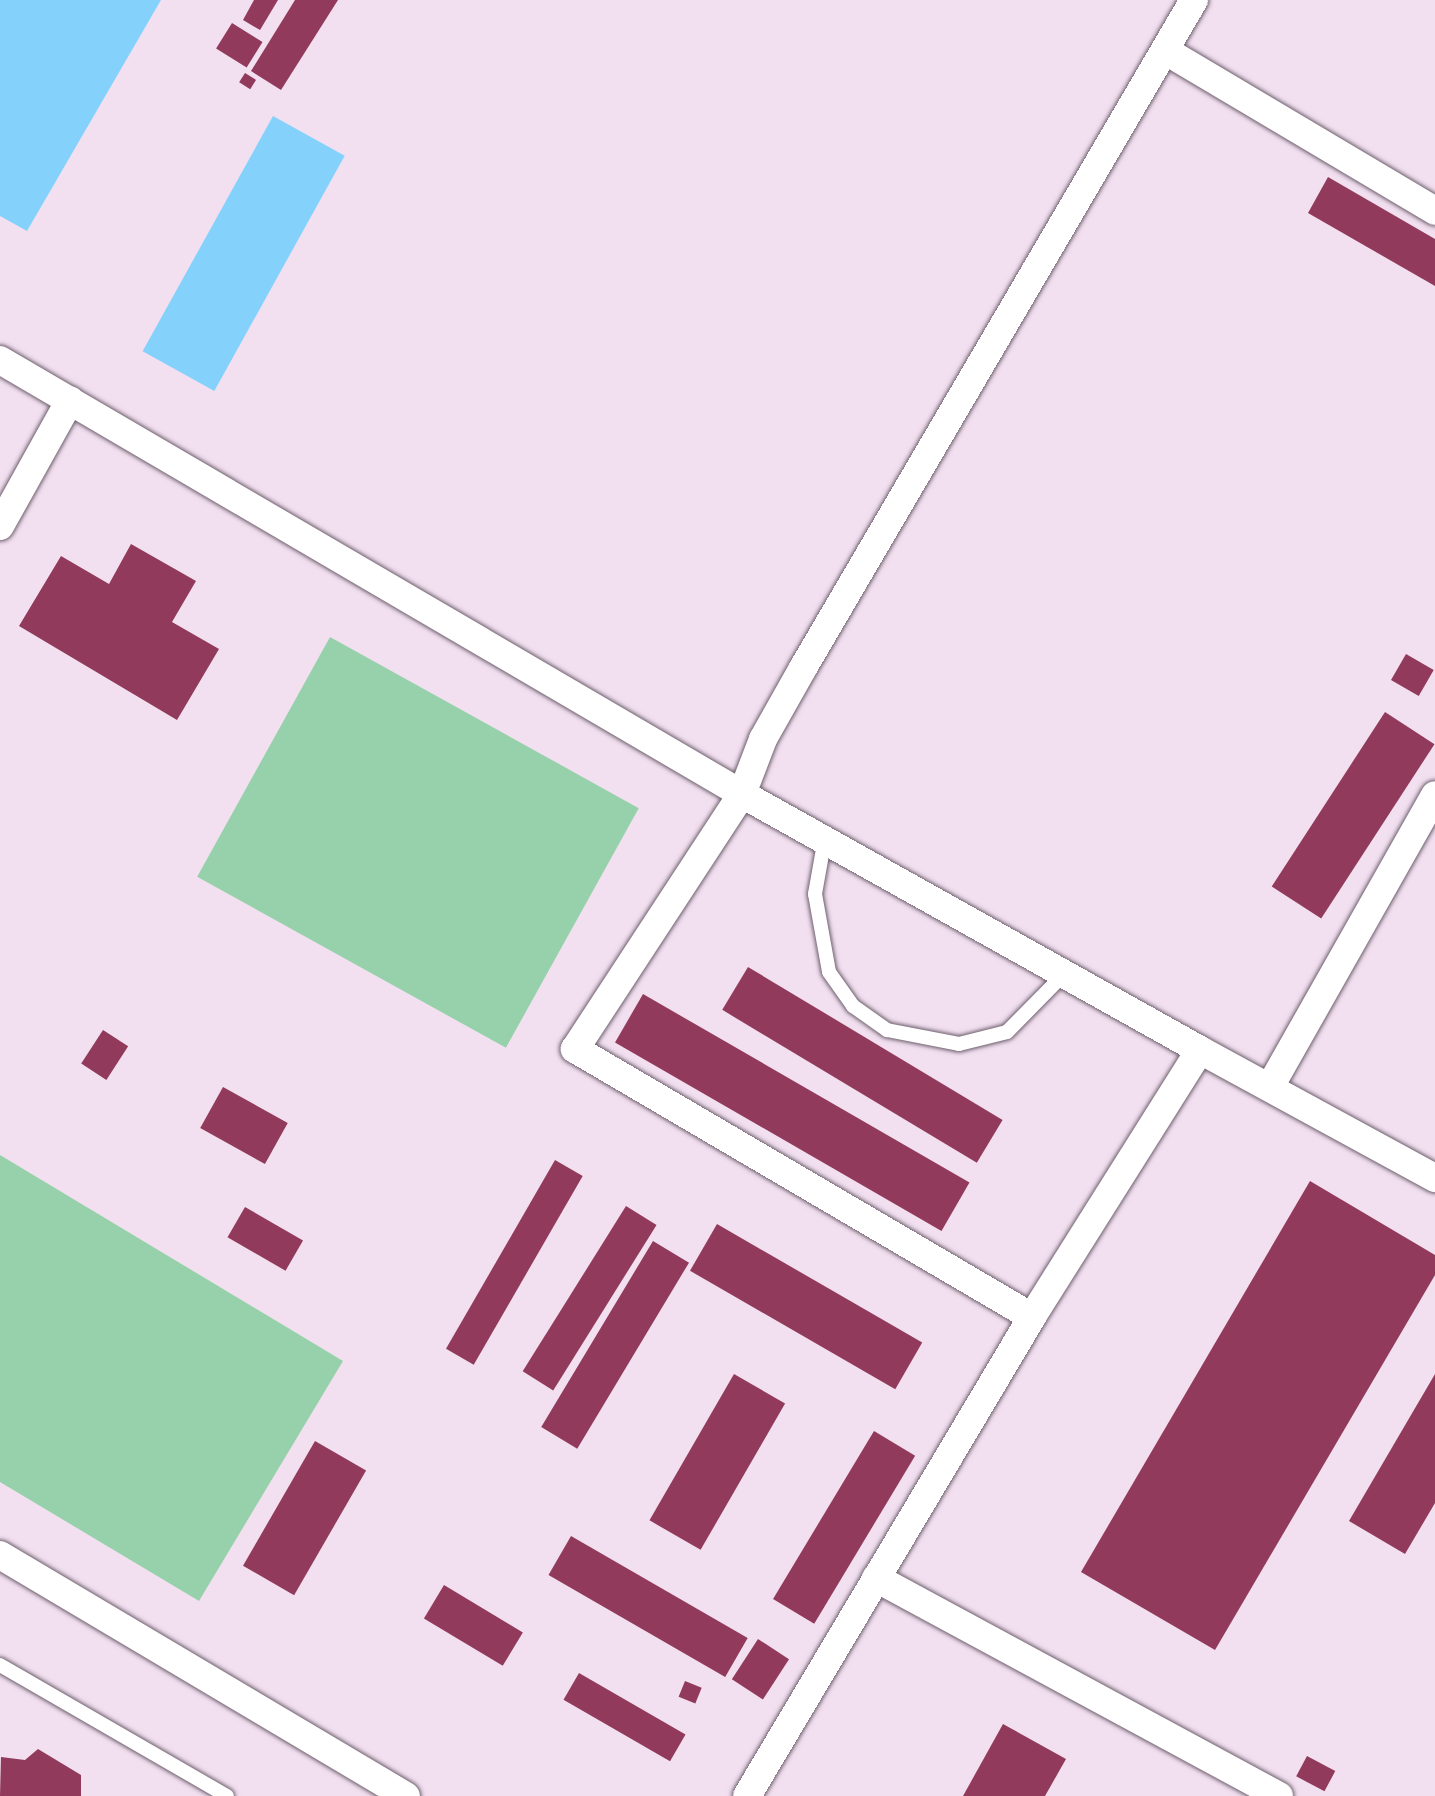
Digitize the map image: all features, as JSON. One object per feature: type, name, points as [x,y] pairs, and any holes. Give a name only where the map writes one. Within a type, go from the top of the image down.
[{"type":"street","points":[[1032,1317],[575,1049],[742,794],[763,739],[803,668],[1194,0]]},
{"type":"street","points":[[1166,51],[1435,211]]},
{"type":"street","points":[[0,360],[742,794],[1435,1178]]},
{"type":"street","points":[[0,526],[70,400]]},
{"type":"street","points":[[1271,1085],[1435,795]]},
{"type":"street","points":[[747,1796],[1032,1317],[1200,1050]]},
{"type":"street","points":[[0,1555],[406,1796]]},
{"type":"street","points":[[876,1578],[1279,1796]]},
{"type":"lane","points":[[829,841],[823,849],[815,894],[829,972],[853,1006],[887,1030],[959,1044],[1007,1032],[1065,973]]},
{"type":"lane","points":[[0,1665],[227,1796]]},
{"type":"green space","points":[[330,637],[639,808],[506,1048],[197,877]]},
{"type":"green space","points":[[0,1155],[343,1361],[199,1601],[0,1482]]},
{"type":"water","points":[[0,0],[161,0],[27,231],[0,216]]},
{"type":"water","points":[[273,116],[345,156],[214,391],[143,351]]},
{"type":"building","points":[[254,0],[278,0],[260,30],[243,20]]},
{"type":"building","points":[[295,0],[338,0],[281,90],[251,71]]},
{"type":"building","points":[[232,23],[263,42],[247,68],[216,48]]},
{"type":"building","points":[[245,73],[256,80],[250,89],[239,82]]},
{"type":"building","points":[[1328,177],[1435,239],[1435,286],[1308,213]]},
{"type":"building","points":[[131,544],[196,581],[172,622],[219,649],[177,720],[19,626],[61,556],[109,584]]},
{"type":"building","points":[[1406,654],[1434,670],[1419,696],[1391,680]]},
{"type":"building","points":[[1385,712],[1434,744],[1321,919],[1272,886]]},
{"type":"building","points":[[748,967],[1003,1120],[977,1163],[722,1010]]},
{"type":"building","points":[[643,994],[969,1182],[941,1231],[615,1042]]},
{"type":"building","points":[[103,1030],[128,1046],[106,1080],[81,1064]]},
{"type":"building","points":[[223,1087],[288,1123],[265,1164],[200,1128]]},
{"type":"building","points":[[555,1160],[583,1176],[474,1365],[446,1349]]},
{"type":"building","points":[[1310,1181],[1435,1255],[1435,1275],[1215,1650],[1081,1572]]},
{"type":"building","points":[[626,1206],[657,1225],[553,1390],[523,1371]]},
{"type":"building","points":[[245,1207],[303,1240],[286,1271],[228,1237]]},
{"type":"building","points":[[717,1224],[922,1342],[895,1389],[690,1271]]},
{"type":"building","points":[[653,1241],[689,1263],[577,1449],[541,1427]]},
{"type":"building","points":[[734,1374],[785,1404],[701,1550],[650,1520]]},
{"type":"building","points":[[1435,1374],[1435,1503],[1405,1554],[1349,1521]]},
{"type":"building","points":[[874,1431],[915,1456],[814,1624],[773,1599]]},
{"type":"building","points":[[315,1441],[366,1470],[294,1595],[243,1566]]},
{"type":"building","points":[[571,1536],[748,1638],[725,1677],[548,1575]]},
{"type":"building","points":[[444,1585],[523,1632],[503,1666],[424,1618]]},
{"type":"building","points":[[758,1639],[789,1659],[763,1699],[732,1679]]},
{"type":"building","points":[[579,1673],[686,1734],[670,1761],[564,1700]]},
{"type":"building","points":[[685,1681],[702,1688],[695,1704],[679,1697]]},
{"type":"building","points":[[1003,1724],[1066,1759],[1045,1796],[963,1796]]},
{"type":"building","points":[[38,1749],[81,1775],[81,1796],[0,1796],[1,1757],[25,1760]]},
{"type":"building","points":[[1307,1756],[1335,1771],[1324,1791],[1296,1776]]}]
